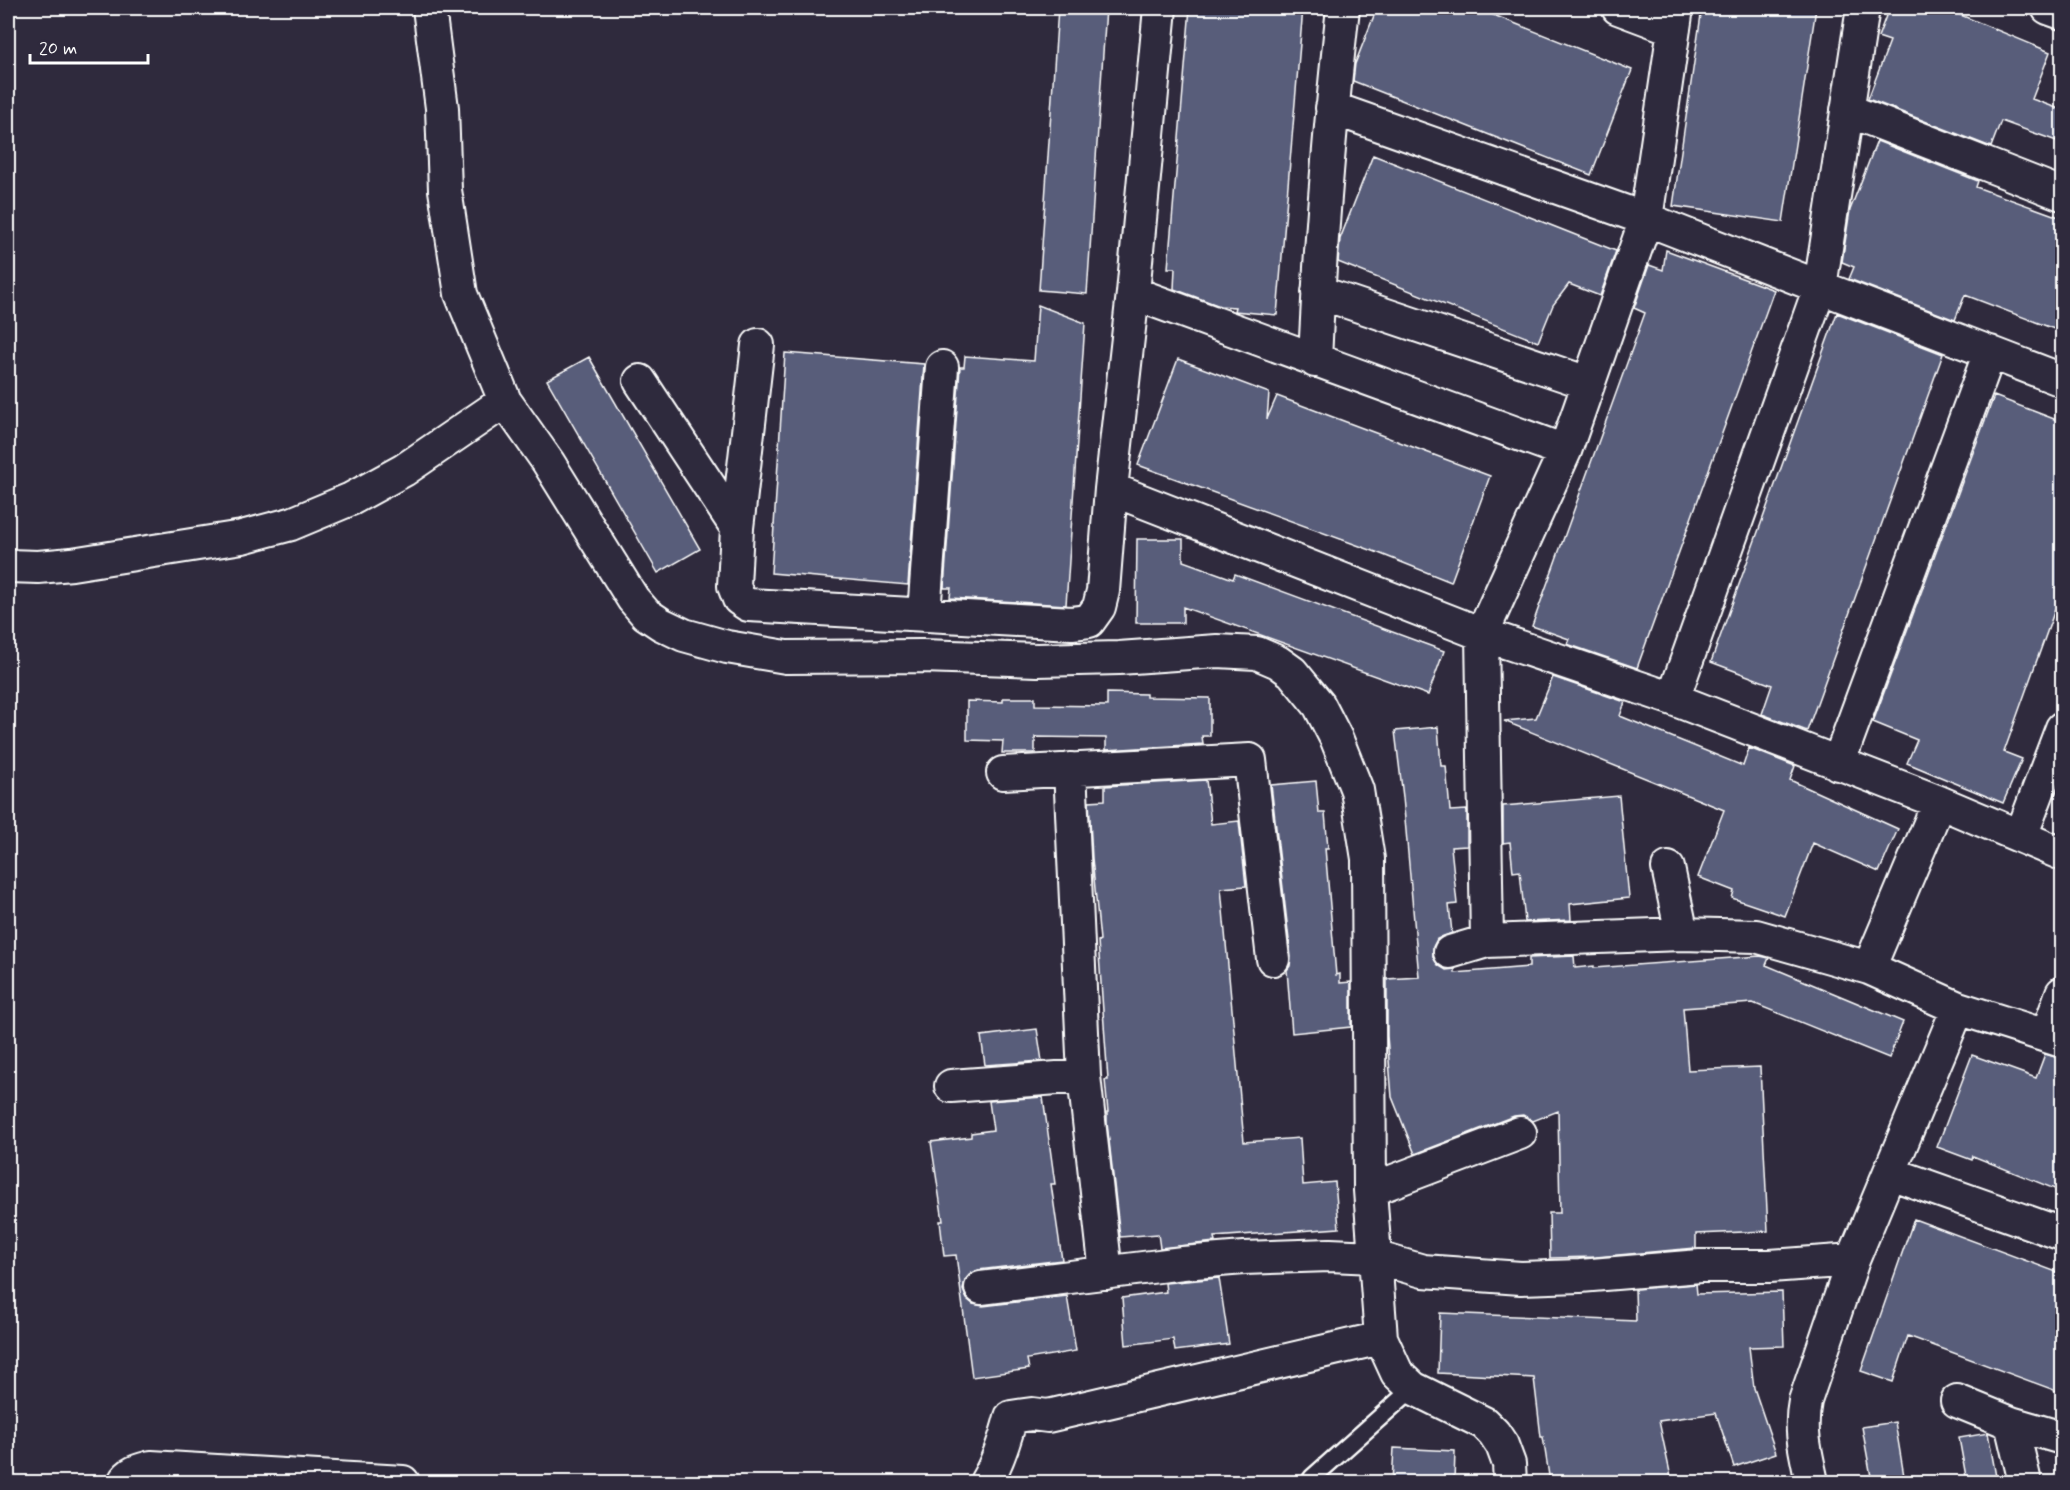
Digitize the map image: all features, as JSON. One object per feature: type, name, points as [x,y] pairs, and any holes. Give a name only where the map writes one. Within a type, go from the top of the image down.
[{"type":"street","points":[[429,8],[442,108],[445,190],[461,294],[505,401],[548,462],[633,599],[646,614],[684,635],[727,647],[786,657],[922,656],[1037,660],[1119,658],[1217,651],[1257,653],[1278,662],[1292,672],[1318,705],[1337,740],[1356,790],[1368,859],[1370,1190],[1381,1338],[1397,1373],[1413,1388],[1484,1422],[1502,1445],[1509,1464],[1510,1482]]},
{"type":"street","points":[[758,345],[737,528],[734,586],[740,598],[748,605],[1072,623],[1089,621],[1099,607],[1103,591],[1111,489],[1133,293],[1160,8]]},
{"type":"street","points":[[1315,361],[1332,108],[1343,8]]},
{"type":"street","points":[[1487,941],[1482,634],[1565,451],[1646,219],[1676,18],[1617,8]]},
{"type":"street","points":[[1673,699],[1820,287],[1863,8]]},
{"type":"street","points":[[2048,8],[2062,13]]},
{"type":"street","points":[[1332,108],[1646,219],[2062,380]]},
{"type":"street","points":[[1847,110],[2062,194]]},
{"type":"street","points":[[1318,292],[1588,383]]},
{"type":"street","points":[[1133,293],[1565,451]]},
{"type":"street","points":[[1838,764],[1990,352]]},
{"type":"street","points":[[924,614],[942,367]]},
{"type":"street","points":[[639,381],[737,528]]},
{"type":"street","points":[[8,566],[38,567],[72,564],[242,537],[291,524],[351,499],[404,470],[505,401]]},
{"type":"street","points":[[1111,489],[1482,634],[1673,699],[1939,802],[2062,854]]},
{"type":"street","points":[[2021,836],[2062,728]]},
{"type":"street","points":[[1003,773],[1250,760],[1273,959]]},
{"type":"street","points":[[1070,769],[1084,1077],[1106,1272]]},
{"type":"street","points":[[1869,968],[1939,802]]},
{"type":"street","points":[[1668,868],[1682,934]]},
{"type":"street","points":[[1450,952],[1487,941],[1682,934],[1756,936],[1869,968],[1958,1008],[2055,1038],[2062,993]]},
{"type":"street","points":[[1812,1482],[1802,1434],[1801,1420],[1804,1401],[1853,1260],[1958,1008]]},
{"type":"street","points":[[951,1086],[1084,1077]]},
{"type":"street","points":[[1370,1190],[1520,1133]]},
{"type":"street","points":[[1890,1173],[2062,1234]]},
{"type":"street","points":[[981,1288],[1183,1263],[1244,1258],[1374,1257],[1423,1271],[1521,1278],[1580,1276],[1700,1266],[1770,1266],[1853,1260]]},
{"type":"street","points":[[986,1482],[995,1468],[1004,1445],[1011,1417],[1032,1414],[1048,1416],[1381,1338]]},
{"type":"street","points":[[1957,1401],[2011,1423],[2062,1438]]},
{"type":"street","points":[[2011,1423],[2025,1482]]},
{"type":"street","points":[[124,1482],[135,1472],[151,1467],[403,1482]]},
{"type":"lane","points":[[1312,1478],[1413,1388]]},
{"type":"building","points":[[1058,8],[1106,8],[1087,294],[1039,290]]},
{"type":"building","points":[[1190,8],[1303,8],[1277,315],[1234,311],[1235,307],[1220,306],[1174,289],[1175,268],[1168,268]]},
{"type":"building","points":[[1377,8],[1476,8],[1632,70],[1591,175],[1353,81],[1355,64]]},
{"type":"building","points":[[1702,8],[1816,8],[1783,222],[1673,206]]},
{"type":"building","points":[[1889,8],[1944,8],[2050,52],[2032,99],[2062,110],[2062,143],[2001,121],[1991,147],[1868,99],[1890,41],[1878,37]]},
{"type":"building","points":[[1877,141],[1978,181],[1976,187],[2062,218],[2062,332],[1965,295],[1955,320],[1849,279],[1854,267],[1842,262],[1850,210]]},
{"type":"building","points":[[1373,155],[1616,251],[1600,296],[1569,284],[1553,305],[1538,342],[1338,262],[1340,239]]},
{"type":"building","points":[[1666,250],[1774,290],[1637,668],[1567,644],[1569,639],[1532,626],[1645,313],[1634,308],[1649,265],[1663,270]]},
{"type":"building","points":[[1038,305],[1085,323],[1066,605],[950,598],[951,588],[944,588],[960,367],[964,367],[965,356],[1034,361]]},
{"type":"building","points":[[1837,313],[1943,354],[1807,731],[1762,714],[1772,685],[1711,662]]},
{"type":"building","points":[[785,353],[924,364],[908,585],[771,573]]},
{"type":"building","points":[[589,357],[700,549],[658,573],[547,380]]},
{"type":"building","points":[[1178,359],[1269,393],[1267,419],[1277,396],[1490,476],[1451,582],[1376,552],[1138,465]]},
{"type":"building","points":[[1994,396],[2062,422],[2062,590],[2004,752],[2022,759],[2003,803],[1907,763],[1917,740],[1873,722]]},
{"type":"building","points":[[1137,539],[1183,539],[1183,561],[1233,579],[1235,574],[1444,651],[1428,695],[1183,607],[1183,623],[1136,623]]},
{"type":"building","points":[[1553,677],[1625,702],[1620,716],[1743,766],[1749,748],[1795,766],[1790,780],[1898,829],[1879,872],[1813,843],[1785,916],[1732,898],[1734,891],[1698,877],[1724,810],[1504,721],[1536,718]]},
{"type":"building","points":[[1107,693],[1146,694],[1146,697],[1210,698],[1210,736],[1202,736],[1203,744],[1106,750],[1106,738],[1035,737],[1035,753],[1002,753],[1003,741],[967,740],[967,701],[1003,702],[1003,698],[1035,698],[1035,705],[1107,706]]},
{"type":"building","points":[[1438,727],[1441,766],[1446,766],[1450,811],[1467,810],[1467,846],[1451,847],[1457,904],[1449,905],[1452,933],[1437,939],[1433,947],[1433,957],[1438,965],[1446,970],[1455,969],[1455,973],[1529,967],[1529,958],[1574,956],[1575,968],[1594,966],[1594,968],[1760,956],[1769,958],[1766,965],[1903,1022],[1889,1058],[1753,1003],[1683,1008],[1688,1070],[1760,1067],[1768,1231],[1696,1234],[1696,1248],[1596,1257],[1550,1258],[1549,1213],[1560,1213],[1558,1111],[1533,1121],[1523,1115],[1514,1116],[1415,1154],[1392,1097],[1387,1036],[1387,979],[1419,977],[1395,731]]},
{"type":"building","points":[[1206,780],[1211,824],[1239,821],[1246,886],[1221,888],[1244,1142],[1300,1138],[1303,1185],[1335,1182],[1339,1228],[1214,1237],[1215,1242],[1160,1248],[1158,1234],[1120,1237],[1107,1123],[1105,1080],[1108,1080],[1089,801],[1105,800],[1105,786]]},
{"type":"building","points":[[1316,781],[1319,813],[1325,813],[1328,848],[1325,848],[1336,975],[1340,974],[1340,983],[1351,982],[1351,1027],[1292,1033],[1287,970],[1291,957],[1271,785]]},
{"type":"building","points":[[1619,796],[1629,898],[1570,904],[1571,920],[1525,922],[1520,871],[1513,872],[1510,842],[1503,843],[1503,806]]},
{"type":"building","points":[[1037,1029],[1042,1061],[985,1065],[981,1036]]},
{"type":"building","points":[[2045,1054],[2062,1059],[2062,1192],[1973,1156],[1972,1160],[1937,1147],[1972,1055],[2036,1078]]},
{"type":"building","points":[[1043,1097],[1055,1184],[1051,1184],[1062,1260],[978,1270],[965,1280],[963,1290],[967,1299],[973,1304],[983,1306],[1067,1296],[1076,1351],[1027,1359],[1029,1369],[972,1377],[956,1255],[944,1256],[940,1221],[943,1221],[931,1142],[971,1137],[971,1133],[993,1130],[989,1101]]},
{"type":"building","points":[[1914,1219],[2062,1274],[2062,1393],[1908,1336],[1893,1382],[1861,1371]]},
{"type":"building","points":[[1219,1278],[1229,1344],[1175,1351],[1173,1339],[1126,1345],[1122,1298],[1166,1292],[1165,1283]]},
{"type":"building","points":[[1696,1284],[1697,1294],[1782,1292],[1784,1346],[1749,1347],[1754,1388],[1776,1453],[1734,1467],[1716,1413],[1659,1421],[1672,1482],[1550,1482],[1543,1437],[1541,1437],[1534,1378],[1438,1373],[1440,1313],[1636,1321],[1635,1289]]},
{"type":"building","points":[[1895,1422],[1905,1482],[1872,1482],[1862,1427]]},
{"type":"building","points":[[1988,1433],[1997,1482],[1967,1482],[1959,1438]]},
{"type":"building","points":[[1394,1448],[1455,1451],[1454,1482],[1392,1482]]}]
